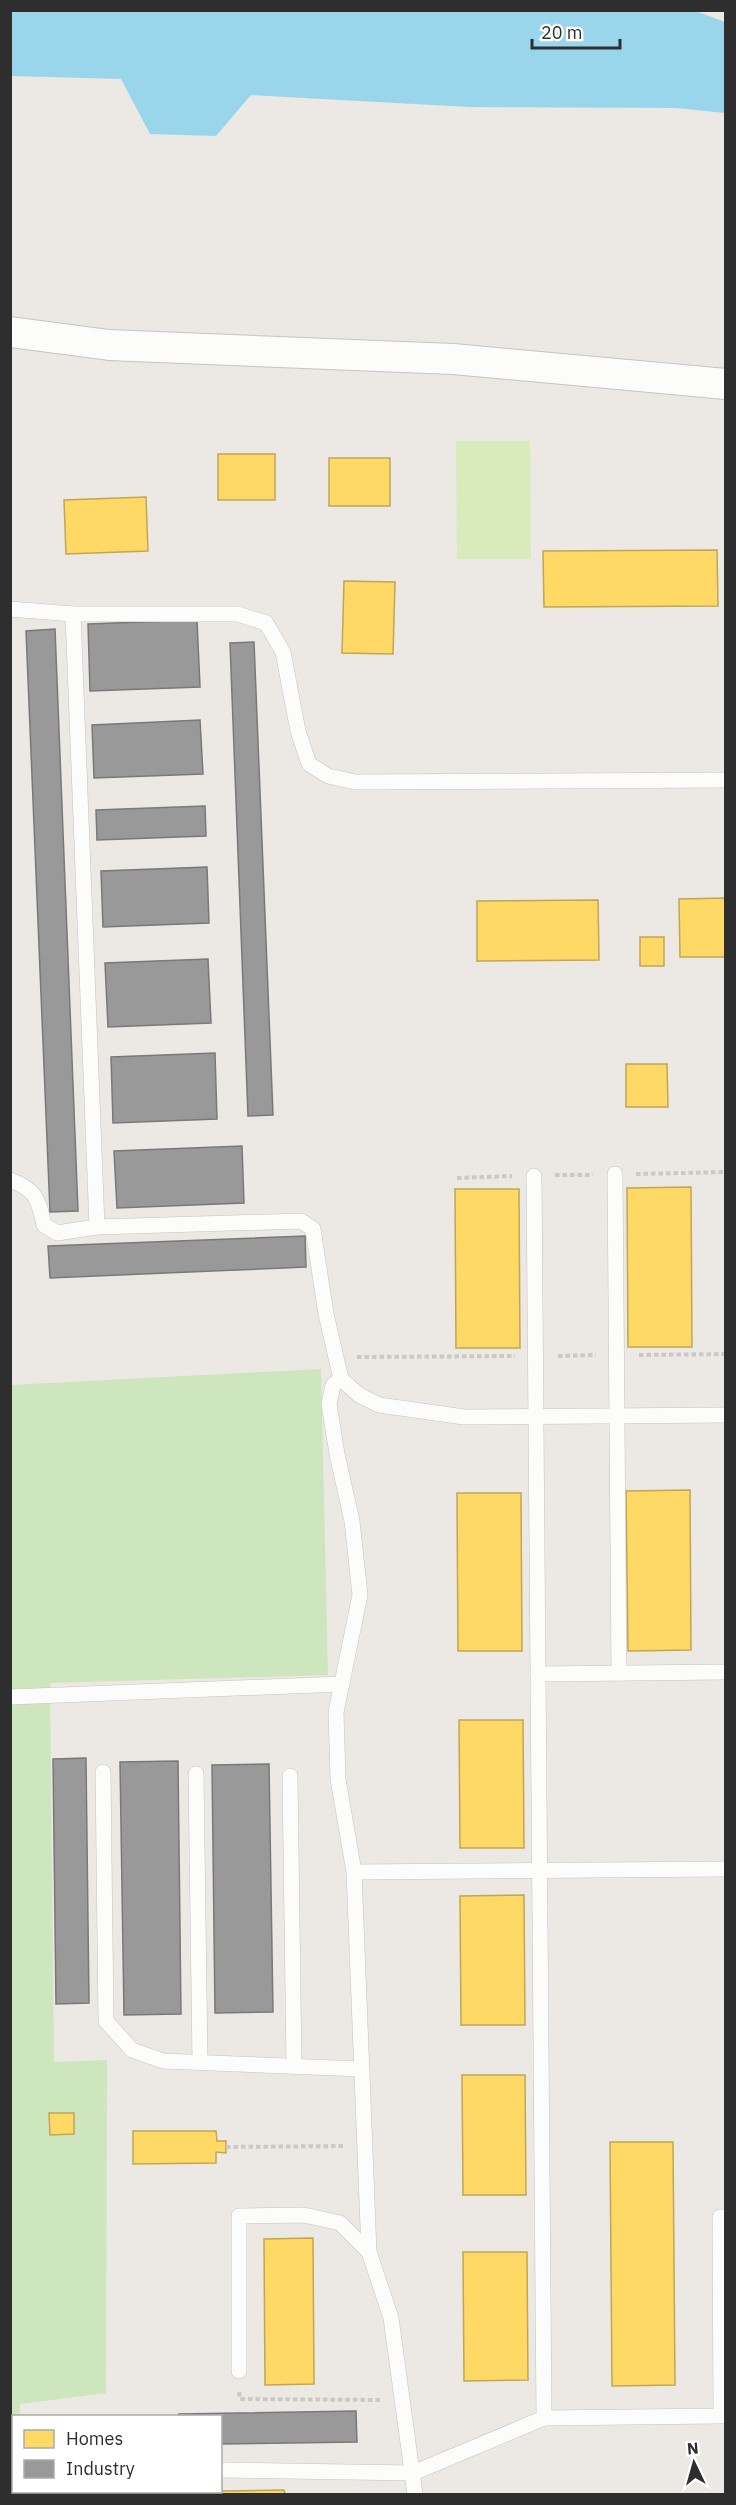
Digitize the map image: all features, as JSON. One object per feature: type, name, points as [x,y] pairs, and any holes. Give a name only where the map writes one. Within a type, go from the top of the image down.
[{"type":"street","points":[[10,332],[109,345],[453,359],[726,384]]},
{"type":"lane","points":[[10,609],[73,614],[238,614],[266,623],[283,652],[298,731],[309,764],[328,776],[356,782],[726,780]]},
{"type":"lane","points":[[73,614],[96,1227]]},
{"type":"lane","points":[[615,1174],[619,1673]]},
{"type":"lane","points":[[534,1176],[544,2418]]},
{"type":"lane","points":[[10,1180],[27,1186],[38,1198],[44,1225],[57,1233],[96,1227],[301,1221],[313,1229],[326,1314],[341,1379],[358,1395],[379,1405],[464,1417],[726,1415]]},
{"type":"lane","points":[[341,1379],[333,1386],[329,1404],[352,1521],[360,1595],[336,1712],[338,1779],[354,1872],[369,2252],[391,2318],[415,2494]]},
{"type":"lane","points":[[538,1674],[726,1672]]},
{"type":"lane","points":[[10,1697],[342,1684]]},
{"type":"lane","points":[[103,1772],[106,2021],[132,2050],[163,2061],[362,2069]]},
{"type":"lane","points":[[196,1774],[200,2062]]},
{"type":"lane","points":[[290,1776],[294,2066]]},
{"type":"lane","points":[[354,1872],[726,1869]]},
{"type":"lane","points":[[239,2371],[238,2216],[304,2215],[340,2223],[369,2252]]},
{"type":"lane","points":[[222,2470],[413,2473],[544,2418],[722,2416],[720,2217],[726,2217]]},
{"type":"path","points":[[226,2147],[364,2146]]},
{"type":"path","points":[[239,2371],[240,2399],[403,2400]]},
{"type":"green space","points":[[456,441],[530,441],[531,559],[457,559]]},
{"type":"green space","points":[[321,1369],[328,1675],[50,1683],[54,2062],[107,2060],[106,2393],[20,2404],[20,2415],[12,2415],[12,2493],[19,2494],[11,2494],[11,1385]]},
{"type":"water","points":[[693,10],[725,22],[725,113],[676,108],[469,107],[251,95],[216,136],[150,134],[121,79],[11,76],[11,11]]},
{"type":"building: Homes","points":[[218,454],[275,454],[275,500],[218,500]]},
{"type":"building: Homes","points":[[329,458],[390,458],[390,506],[329,506]]},
{"type":"building: Homes","points":[[146,497],[148,551],[66,554],[64,500]]},
{"type":"building: Homes","points":[[717,550],[718,606],[544,607],[543,551]]},
{"type":"building: Homes","points":[[344,581],[395,582],[393,654],[342,653]]},
{"type":"building: Homes","points":[[726,898],[726,957],[680,957],[679,899]]},
{"type":"building: Homes","points":[[598,900],[599,960],[477,961],[477,901]]},
{"type":"building: Homes","points":[[640,937],[664,937],[664,966],[640,966]]},
{"type":"building: Homes","points":[[626,1064],[667,1064],[668,1107],[626,1107]]},
{"type":"building: Homes","points":[[691,1187],[692,1347],[628,1347],[627,1188]]},
{"type":"building: Homes","points":[[455,1189],[519,1189],[520,1348],[456,1348]]},
{"type":"building: Homes","points":[[690,1490],[691,1650],[628,1651],[626,1491]]},
{"type":"building: Homes","points":[[457,1493],[521,1493],[522,1651],[458,1651]]},
{"type":"building: Homes","points":[[459,1720],[523,1720],[524,1848],[460,1848]]},
{"type":"building: Homes","points":[[524,1895],[525,2025],[461,2025],[460,1896]]},
{"type":"building: Homes","points":[[462,2075],[525,2075],[526,2195],[463,2195]]},
{"type":"building: Homes","points":[[49,2113],[74,2113],[74,2134],[50,2135]]},
{"type":"building: Homes","points":[[133,2131],[216,2131],[217,2141],[226,2141],[226,2153],[216,2152],[216,2163],[133,2164]]},
{"type":"building: Homes","points":[[610,2142],[673,2142],[675,2385],[612,2386]]},
{"type":"building: Homes","points":[[313,2238],[314,2384],[265,2385],[264,2239]]},
{"type":"building: Homes","points":[[463,2252],[527,2252],[528,2380],[464,2381]]},
{"type":"building: Homes","points":[[284,2490],[285,2494],[154,2494],[222,2493],[222,2491]]},
{"type":"building: Industry","points":[[197,620],[200,687],[90,691],[88,624]]},
{"type":"building: Industry","points":[[55,629],[78,1211],[50,1212],[26,631]]},
{"type":"building: Industry","points":[[254,642],[273,1115],[248,1116],[230,643]]},
{"type":"building: Industry","points":[[200,720],[203,774],[94,778],[92,725]]},
{"type":"building: Industry","points":[[205,806],[206,836],[97,840],[96,810]]},
{"type":"building: Industry","points":[[207,867],[209,923],[103,927],[101,871]]},
{"type":"building: Industry","points":[[208,959],[211,1023],[108,1027],[105,963]]},
{"type":"building: Industry","points":[[215,1053],[217,1119],[113,1123],[111,1057]]},
{"type":"building: Industry","points":[[242,1146],[244,1203],[117,1208],[114,1151]]},
{"type":"building: Industry","points":[[305,1236],[306,1267],[50,1278],[48,1246]]},
{"type":"building: Industry","points":[[86,1758],[89,2003],[56,2004],[53,1759]]},
{"type":"building: Industry","points":[[178,1761],[181,2014],[124,2015],[120,1762]]},
{"type":"building: Industry","points":[[269,1764],[273,2012],[215,2013],[212,1765]]},
{"type":"building: Industry","points":[[356,2411],[357,2442],[222,2444],[222,2415],[179,2414]]}]
